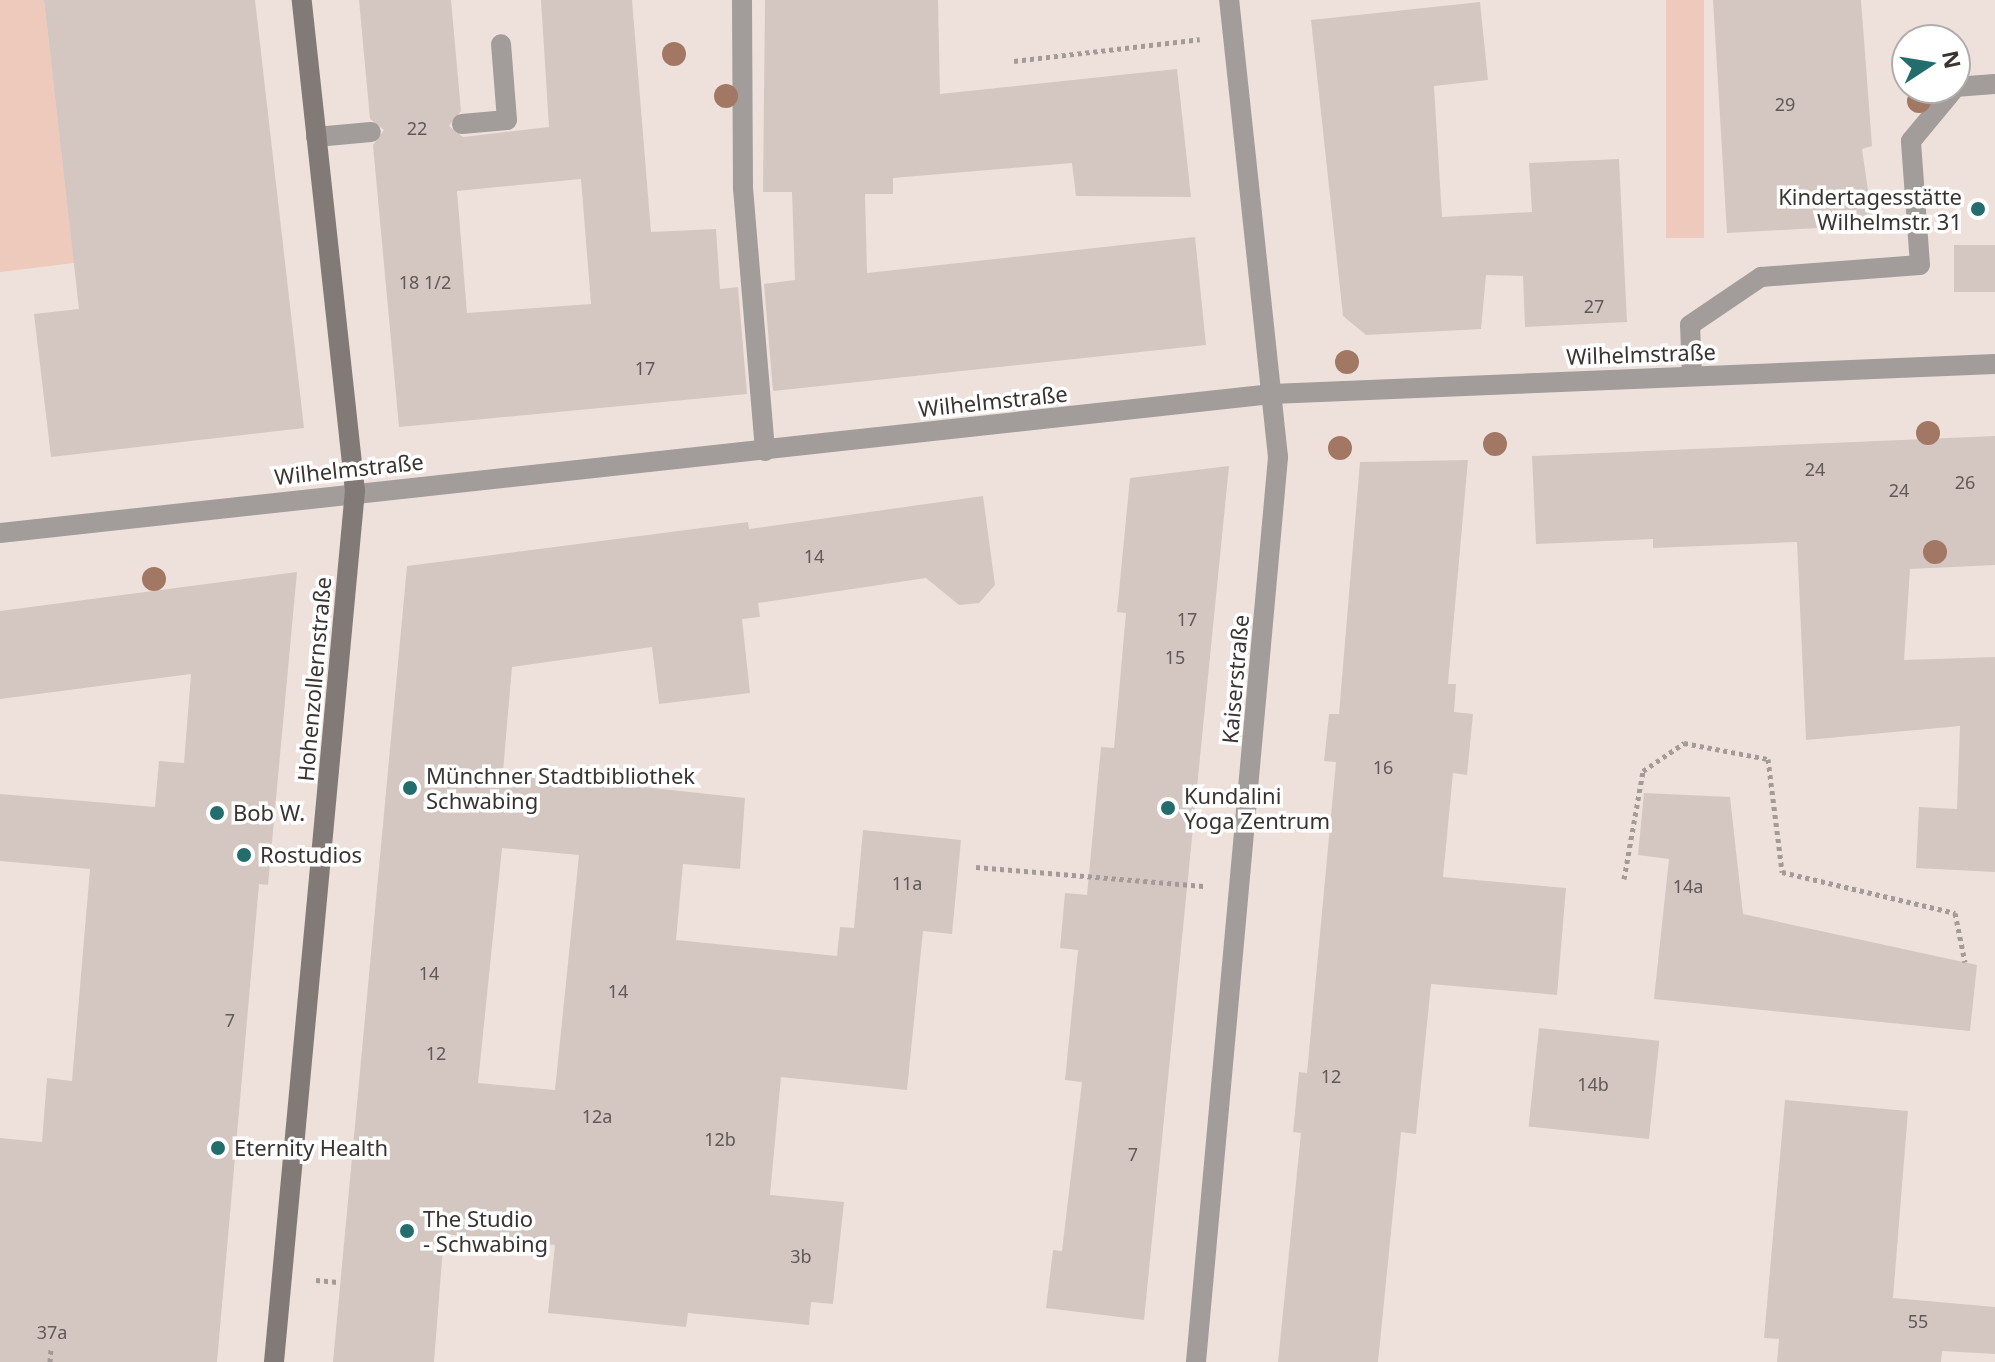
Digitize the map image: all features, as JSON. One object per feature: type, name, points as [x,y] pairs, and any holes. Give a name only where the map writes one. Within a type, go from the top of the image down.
[{"type":"street","name":"Hohenzollernstraße","points":[[274,1362],[355,491],[302,0]]},
{"type":"street","points":[[742,0],[743,188],[765,451]]},
{"type":"street","name":"Kaiserstraße","points":[[1196,1362],[1278,457],[1229,0]]},
{"type":"street","points":[[462,124],[507,120],[501,44]]},
{"type":"street","points":[[1971,86],[1995,84]]},
{"type":"street","points":[[1692,376],[1690,325],[1761,277],[1920,265],[1911,141],[1942,104]]},
{"type":"street","points":[[316,137],[371,132]]},
{"type":"street","name":"Wilhelmstraße","points":[[0,533],[355,491],[765,451],[1272,394],[1995,364]]},
{"type":"path","points":[[1014,61],[1232,35]]},
{"type":"path","points":[[1624,879],[1643,771],[1684,743],[1768,759],[1782,872],[1955,913],[1965,962]]},
{"type":"path","points":[[976,867],[1240,889]]},
{"type":"path","points":[[50,1362],[51,1349]]},
{"type":"shaded area","points":[[0,0],[44,0],[74,263],[0,272]]},
{"type":"shaded area","points":[[1666,0],[1704,0],[1704,238],[1666,238]]},
{"type":"building","points":[[44,0],[255,0],[304,428],[51,457],[34,314],[79,309]]},
{"type":"building","points":[[359,0],[451,0],[461,111],[449,126],[463,137],[549,127],[541,0],[632,0],[651,232],[716,229],[720,289],[738,287],[747,394],[399,427],[373,145],[384,130],[370,119]],"holes":[[[581,179],[591,304],[467,313],[457,191]]]},
{"type":"building","points":[[765,0],[938,0],[940,94],[1177,69],[1191,197],[1076,196],[1072,163],[893,178],[893,194],[865,194],[867,273],[1195,237],[1206,345],[773,391],[764,284],[795,280],[792,192],[763,192]]},
{"type":"building","points":[[1713,0],[1861,0],[1872,146],[1862,149],[1873,225],[1727,233]]},
{"type":"building","points":[[1480,2],[1488,80],[1434,86],[1442,217],[1532,212],[1529,163],[1619,159],[1627,322],[1525,327],[1523,276],[1486,275],[1481,329],[1366,335],[1343,316],[1311,20]]},
{"type":"building","points":[[1954,245],[1995,245],[1995,292],[1954,292]]},
{"type":"building","points":[[1995,436],[1995,565],[1910,569],[1904,660],[1995,657],[1995,872],[1916,868],[1919,807],[1957,809],[1960,726],[1806,740],[1797,542],[1653,548],[1653,539],[1536,544],[1532,456]]},
{"type":"building","points":[[1468,460],[1448,684],[1456,684],[1454,712],[1473,714],[1467,775],[1453,773],[1443,877],[1566,888],[1557,995],[1431,984],[1416,1134],[1401,1132],[1378,1362],[1278,1362],[1301,1133],[1293,1132],[1299,1072],[1307,1073],[1336,762],[1324,761],[1329,714],[1339,714],[1360,462]]},
{"type":"building","points":[[1229,466],[1144,1320],[1046,1308],[1053,1250],[1062,1251],[1082,1082],[1065,1080],[1078,950],[1060,948],[1065,893],[1087,895],[1101,747],[1114,748],[1126,613],[1117,612],[1130,478]]},
{"type":"building","points":[[983,496],[995,585],[979,603],[959,605],[926,578],[758,603],[760,617],[742,619],[750,693],[659,704],[652,647],[512,667],[503,772],[745,798],[740,869],[683,864],[676,940],[837,956],[840,927],[854,928],[863,830],[961,840],[952,934],[923,931],[907,1090],[781,1077],[770,1195],[844,1202],[833,1304],[811,1302],[809,1325],[688,1313],[686,1327],[548,1313],[555,1245],[444,1234],[434,1362],[333,1362],[407,566],[748,522],[749,529]],"holes":[[[502,848],[579,855],[555,1090],[478,1083]]]},
{"type":"building","points":[[297,572],[268,885],[259,884],[217,1362],[0,1362],[0,1138],[42,1142],[47,1078],[72,1081],[90,869],[0,861],[0,794],[155,807],[159,761],[184,763],[191,674],[0,699],[0,611]]},
{"type":"building","points":[[1644,793],[1730,797],[1743,914],[1977,965],[1970,1031],[1654,999],[1669,859],[1638,855]]},
{"type":"building","points":[[1539,1028],[1659,1041],[1649,1139],[1529,1126]]},
{"type":"building","points":[[1785,1100],[1908,1111],[1893,1298],[1995,1307],[1995,1354],[1942,1351],[1941,1362],[1777,1362],[1779,1339],[1764,1338]]},
{"type":"place","name":"Kindertagesstätte Wilhelmstr. 31","points":[[1978,209]]},
{"type":"place","name":"Münchner Stadtbibliothek Schwabing","points":[[410,788]]},
{"type":"place","name":"Kundalini Yoga Zentrum","points":[[1168,808]]},
{"type":"place","name":"Bob W.","points":[[217,813]]},
{"type":"place","name":"Rostudios","points":[[244,855]]},
{"type":"place","name":"Eternity Health","points":[[218,1148]]},
{"type":"place","name":"The Studio - Schwabing","points":[[407,1231]]}]
